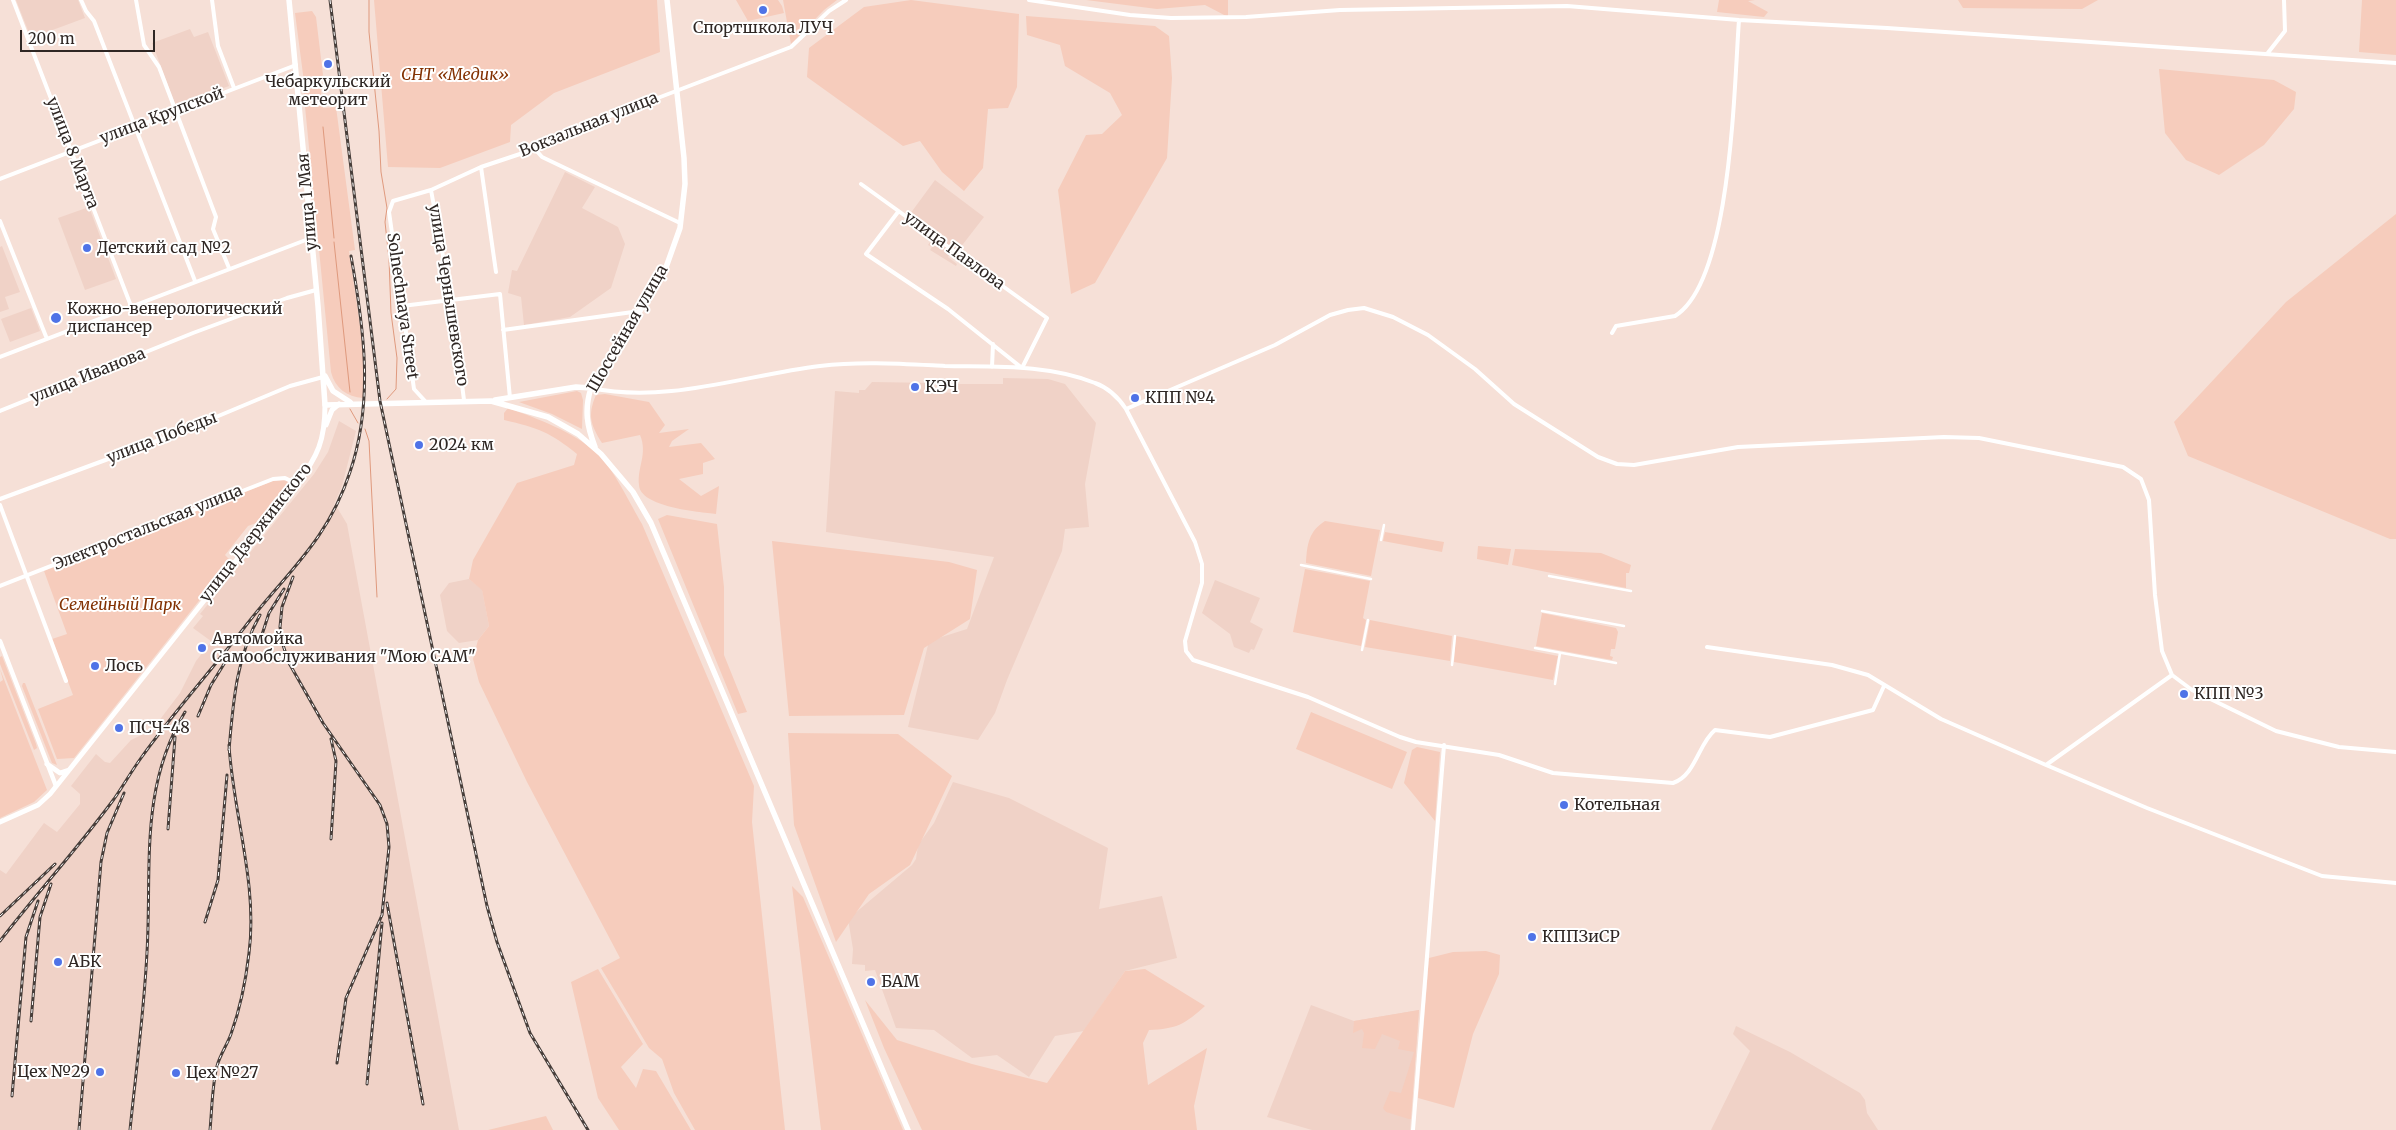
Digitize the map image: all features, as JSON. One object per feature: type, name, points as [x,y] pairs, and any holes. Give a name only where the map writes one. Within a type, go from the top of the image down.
[{"type":"main road","name":"улица 1 Мая","points":[[289,0],[316,290],[324,405]]},
{"type":"main road","name":"Шоссейная улица","points":[[596,449],[586,419],[591,388],[664,273],[680,223],[685,184],[684,158],[667,0]]},
{"type":"main road","points":[[323,374],[330,387],[338,396],[352,403]]},
{"type":"main road","points":[[324,405],[352,403],[377,405],[464,400],[491,401],[576,387],[591,388]]},
{"type":"main road","points":[[324,396],[338,396]]},
{"type":"main road","points":[[491,401],[548,418],[578,434],[596,449],[633,492],[652,523],[908,1130]]},
{"type":"main road","points":[[324,430],[330,415],[339,404]]},
{"type":"main road","name":"улица Дзержинского","points":[[0,822],[38,805],[56,786],[297,484],[318,452],[324,430],[324,405]]},
{"type":"main road","points":[[47,764],[60,773],[69,770]]},
{"type":"street","name":"улица 8 Марта","points":[[13,0],[132,306]]},
{"type":"street","points":[[81,0],[86,12],[94,21],[195,282]]},
{"type":"street","points":[[136,0],[144,45],[159,67],[176,110],[216,217],[213,229],[230,268]]},
{"type":"street","points":[[212,0],[218,46],[234,88]]},
{"type":"street","name":"Вокзальная улица","points":[[389,207],[393,201],[431,190],[481,167],[535,149],[548,140],[791,47],[829,11],[846,0]]},
{"type":"street","points":[[1029,0],[1130,15],[1171,18],[1246,17],[1340,10],[1567,6],[1738,20],[1887,28],[2396,63]]},
{"type":"street","points":[[2267,54],[2285,31],[2284,0]]},
{"type":"street","points":[[1612,333],[1616,326],[1675,316],[1684,310],[1694,297],[1711,258],[1724,200],[1738,20]]},
{"type":"street","name":"улица Крупской","points":[[0,178],[296,66]]},
{"type":"street","points":[[535,149],[542,157],[680,223]]},
{"type":"street","points":[[481,167],[496,272]]},
{"type":"street","name":"улица Павлова","points":[[862,184],[898,212],[1047,318],[1022,368]]},
{"type":"street","name":"улица Чернышевского","points":[[431,190],[451,300],[464,400]]},
{"type":"street","name":"Solnechnaya Street","points":[[389,207],[414,389],[425,401]]},
{"type":"street","points":[[898,212],[866,254],[948,309],[1022,368]]},
{"type":"street","points":[[0,221],[47,339]]},
{"type":"street","points":[[0,357],[311,238]]},
{"type":"street","name":"улица Иванова","points":[[0,410],[194,333],[287,298],[316,290]]},
{"type":"street","points":[[402,306],[495,293],[500,294],[510,398]]},
{"type":"street","points":[[1126,409],[1275,345],[1330,315],[1364,308],[1393,318],[1428,336],[1475,370],[1521,408],[1598,457],[1617,464],[1634,465],[1738,447],[1944,437],[1979,438],[2123,467],[2142,479],[2150,500],[2155,595],[2161,642],[2172,675],[2192,690],[2276,731],[2339,746],[2396,752]]},
{"type":"street","points":[[503,330],[640,311]]},
{"type":"street","points":[[992,367],[993,344]]},
{"type":"street","points":[[591,388],[619,392],[672,391],[821,366],[858,364],[1022,368],[1067,375],[1094,382],[1114,393],[1126,409],[1194,542],[1202,564],[1202,583],[1185,641],[1186,650],[1193,660],[1308,696],[1400,737],[1499,755],[1553,774],[1673,783],[1683,777],[1699,756],[1711,734],[1716,730],[1764,737],[1786,734],[1873,710],[1884,686]]},
{"type":"street","name":"улица Победы","points":[[0,499],[173,434],[323,374]]},
{"type":"street","name":"Электростальская улица","points":[[0,586],[273,479],[285,478],[297,484]]},
{"type":"street","points":[[0,505],[66,681]]},
{"type":"street","points":[[1381,540],[1384,525]]},
{"type":"street","points":[[1301,565],[1371,579]]},
{"type":"street","points":[[1549,576],[1631,591]]},
{"type":"street","points":[[1542,611],[1624,626]]},
{"type":"street","points":[[1362,650],[1368,620]]},
{"type":"street","points":[[1452,665],[1455,636]]},
{"type":"street","points":[[0,641],[56,786]]},
{"type":"street","points":[[1707,647],[1832,665],[1868,675],[1940,719],[2146,808],[2322,876],[2396,883]]},
{"type":"street","points":[[1535,648],[1616,663]]},
{"type":"street","points":[[1555,684],[1560,653]]},
{"type":"street","points":[[2046,765],[2172,675]]},
{"type":"street","points":[[1413,1130],[1444,745]]},
{"type":"shaded area","points":[[16,0],[78,0],[85,18],[31,38]]},
{"type":"shaded area","points":[[190,29],[194,37],[208,32],[229,86],[176,106],[152,43]]},
{"type":"shaded area","points":[[565,172],[595,187],[582,208],[618,227],[625,244],[611,288],[570,317],[524,325],[521,297],[508,293],[512,270],[517,271]]},
{"type":"shaded area","points":[[935,180],[984,217],[953,257],[950,254],[948,257],[957,264],[956,266],[930,250],[932,247],[928,245],[936,234],[910,214]]},
{"type":"shaded area","name":"Детский сад №2","points":[[89,207],[116,279],[85,290],[58,218]]},
{"type":"shaded area","points":[[2,246],[20,292],[5,297],[9,309],[0,312],[0,247]]},
{"type":"shaded area","points":[[31,308],[40,331],[10,342],[1,319]]},
{"type":"shaded area","points":[[1003,378],[1048,379],[1065,384],[1096,423],[1085,484],[1089,527],[1065,529],[1062,551],[1007,680],[995,713],[978,740],[908,727],[929,641],[967,629],[994,557],[826,532],[835,391],[859,393],[859,390],[865,390],[872,382],[934,383],[934,392],[956,393],[957,384],[1003,384]]},
{"type":"shaded area","points":[[339,421],[356,431],[342,486],[333,507],[338,509],[347,524],[459,1130],[0,1130],[0,870],[6,874],[44,823],[57,832],[62,826],[80,804],[80,794],[71,786],[96,754],[105,762],[110,763],[131,740],[152,730],[180,693],[196,661],[210,643],[215,644],[193,628],[203,616],[200,614],[314,474],[328,452]]},
{"type":"shaded area","points":[[469,579],[482,589],[489,626],[478,640],[459,643],[447,631],[440,595],[449,583]]},
{"type":"shaded area","points":[[1215,580],[1260,598],[1250,622],[1263,629],[1254,650],[1251,649],[1249,653],[1234,647],[1230,634],[1202,613]]},
{"type":"shaded area","points":[[953,782],[1009,798],[1108,848],[1099,909],[1162,896],[1177,958],[1125,971],[1084,1031],[1055,1036],[1029,1077],[997,1055],[972,1058],[934,1030],[896,1028],[875,970],[865,971],[865,965],[852,964],[853,949],[848,919],[912,865],[916,859],[918,845],[934,823]]},
{"type":"shaded area","points":[[1311,1005],[1354,1021],[1419,1010],[1410,1130],[1312,1130],[1267,1117]]},
{"type":"shaded area","points":[[1736,1026],[1790,1052],[1860,1093],[1865,1100],[1867,1113],[1878,1130],[1711,1130],[1750,1051],[1733,1034]]},
{"type":"green space","name":"СНТ «Медик»","points":[[374,0],[657,0],[660,52],[554,93],[511,125],[510,142],[440,168],[388,167]]},
{"type":"green space","name":"Спортшкола ЛУЧ","points":[[736,0],[778,0],[784,13],[748,21]]},
{"type":"green space","points":[[783,0],[837,0],[824,10],[791,44]]},
{"type":"green space","points":[[911,0],[1019,14],[1017,87],[1008,108],[988,109],[983,168],[964,191],[942,172],[920,141],[903,146],[807,77],[809,48],[864,7]]},
{"type":"green space","points":[[1086,0],[1228,0],[1228,17],[1205,5],[1157,9]]},
{"type":"green space","points":[[1719,0],[1755,0],[1748,1],[1768,12],[1764,17],[1717,12]]},
{"type":"green space","points":[[1958,0],[2098,0],[2082,9],[1963,8]]},
{"type":"green space","points":[[2362,0],[2396,0],[2396,55],[2359,52]]},
{"type":"green space","points":[[312,11],[316,17],[323,75],[319,80],[304,82],[295,13]]},
{"type":"green space","points":[[1026,16],[1155,26],[1169,36],[1172,78],[1167,158],[1095,283],[1071,294],[1058,190],[1086,135],[1102,134],[1122,115],[1110,93],[1065,66],[1060,45],[1027,35]]},
{"type":"green space","points":[[2159,69],[2274,80],[2296,92],[2294,109],[2264,145],[2219,175],[2186,160],[2165,133]]},
{"type":"green space","points":[[320,84],[323,108],[336,107],[355,250],[349,251],[365,360],[363,398],[352,396],[342,391],[335,383],[331,372],[303,86]]},
{"type":"green space","points":[[2396,214],[2396,539],[2390,539],[2188,456],[2174,422],[2286,302]]},
{"type":"green space","points":[[577,391],[581,393],[583,400],[582,429],[552,414],[519,402]]},
{"type":"green space","points":[[605,394],[649,402],[665,425],[659,433],[689,429],[672,441],[669,447],[701,443],[715,459],[703,463],[703,474],[679,479],[701,496],[719,486],[716,514],[672,507],[649,499],[642,492],[639,485],[639,472],[643,454],[640,435],[602,443],[595,431],[591,415],[593,402],[596,395]]},
{"type":"green space","points":[[508,408],[554,426],[577,438],[597,453],[615,477],[642,524],[754,786],[752,822],[785,1130],[695,1130],[674,1093],[662,1059],[649,1048],[601,968],[620,958],[527,782],[479,682],[473,659],[478,640],[489,626],[482,590],[469,579],[473,560],[517,483],[574,465],[577,454],[543,432],[504,420],[504,413]]},
{"type":"green space","name":"Семейный Парк","points":[[284,480],[292,484],[285,493],[282,491],[256,523],[248,526],[225,555],[230,560],[221,573],[74,758],[57,759],[38,709],[73,695],[52,639],[67,634],[44,571],[273,481]]},
{"type":"green space","points":[[667,515],[717,524],[724,587],[724,655],[747,712],[738,714],[658,519]]},
{"type":"green space","points":[[1325,521],[1380,530],[1371,576],[1306,563],[1307,550],[1312,534]]},
{"type":"green space","points":[[1385,532],[1444,542],[1442,552],[1383,541]]},
{"type":"green space","points":[[772,541],[949,562],[977,570],[970,619],[924,648],[904,715],[789,716]]},
{"type":"green space","points":[[1478,546],[1511,549],[1508,565],[1477,559]]},
{"type":"green space","points":[[1515,549],[1601,553],[1631,565],[1629,573],[1626,573],[1626,588],[1512,565]]},
{"type":"green space","points":[[1305,569],[1370,581],[1363,618],[1366,620],[1361,646],[1293,632]]},
{"type":"green space","points":[[1542,613],[1616,628],[1618,632],[1615,649],[1611,649],[1610,656],[1613,657],[1612,660],[1536,646]]},
{"type":"green space","points":[[1370,620],[1452,636],[1450,661],[1365,647]]},
{"type":"green space","points":[[1456,636],[1558,656],[1553,680],[1454,662]]},
{"type":"green space","points":[[2,656],[36,744],[37,748],[34,750],[0,664],[0,657]]},
{"type":"green space","points":[[0,669],[47,790],[34,802],[0,818],[0,682],[3,680]]},
{"type":"green space","points":[[25,683],[57,765],[52,763],[22,686]]},
{"type":"green space","points":[[1311,712],[1407,752],[1392,789],[1296,749]]},
{"type":"green space","points":[[788,733],[898,734],[952,776],[910,865],[869,894],[836,942],[794,825]]},
{"type":"green space","points":[[1417,747],[1440,752],[1435,821],[1404,783],[1412,750]]},
{"type":"green space","points":[[792,886],[803,897],[903,1130],[821,1130]]},
{"type":"green space","points":[[1486,951],[1500,955],[1499,974],[1473,1034],[1454,1108],[1418,1098],[1429,958],[1453,952]]},
{"type":"green space","points":[[598,969],[643,1044],[621,1067],[636,1088],[643,1069],[656,1071],[691,1130],[619,1130],[598,1098],[571,982]]},
{"type":"green space","points":[[1145,969],[1205,1006],[1192,1017],[1174,1027],[1149,1030],[1143,1043],[1148,1085],[1207,1048],[1194,1106],[1197,1130],[922,1130],[884,1048],[865,1000],[897,1040],[972,1064],[1047,1083],[1125,971]]},
{"type":"green space","points":[[1419,1010],[1411,1119],[1409,1119],[1386,1112],[1383,1108],[1390,1091],[1401,1093],[1414,1052],[1398,1049],[1400,1041],[1382,1034],[1375,1049],[1362,1048],[1364,1033],[1362,1029],[1353,1033],[1354,1021]]},
{"type":"green space","points":[[546,1116],[553,1130],[488,1130]]},
{"type":"waterway","points":[[369,0],[369,32],[379,131],[381,172],[387,208],[385,222],[389,259],[391,313],[397,358],[396,389],[387,399]]},
{"type":"waterway","points":[[323,127],[334,238]]},
{"type":"waterway","points":[[334,242],[350,392]]},
{"type":"waterway","points":[[350,409],[358,423]]},
{"type":"waterway","points":[[365,429],[369,441],[377,597]]},
{"type":"railway","points":[[330,0],[380,401],[487,906],[497,942],[530,1033],[588,1130]]},
{"type":"railway","points":[[0,941],[114,799],[153,741],[304,556],[330,518],[341,497],[357,445],[364,391],[363,337],[351,256]]},
{"type":"railway","points":[[293,577],[282,607],[280,627],[289,663],[323,723],[380,805],[387,824],[389,847],[382,915],[346,998],[337,1063]]},
{"type":"railway","points":[[259,644],[269,613],[284,589]]},
{"type":"railway","points":[[229,750],[237,681],[246,647],[260,615]]},
{"type":"railway","points":[[198,716],[211,685],[224,664]]},
{"type":"railway","points":[[130,1130],[146,974],[149,859],[154,799],[160,770],[170,741],[185,712]]},
{"type":"railway","points":[[168,829],[175,737]]},
{"type":"railway","points":[[331,739],[336,761],[331,839]]},
{"type":"railway","points":[[210,1130],[215,1074],[218,1062],[231,1034],[240,1004],[248,963],[251,927],[248,875],[231,771],[229,745]]},
{"type":"railway","points":[[205,922],[218,880],[227,775]]},
{"type":"railway","points":[[79,1130],[101,862],[107,833],[124,793]]},
{"type":"railway","points":[[0,916],[55,864]]},
{"type":"railway","points":[[31,1021],[40,917],[51,884]]},
{"type":"railway","points":[[12,1096],[26,937],[38,901]]},
{"type":"railway","points":[[387,903],[423,1104]]},
{"type":"railway","points":[[367,1084],[382,923]]},
{"type":"place","name":"Спортшкола ЛУЧ","points":[[763,10]]},
{"type":"place","name":"Чебаркульский метеорит","points":[[328,64]]},
{"type":"place","name":"Детский сад №2","points":[[87,248]]},
{"type":"place","name":"Кожно-венерологический диспансер","points":[[56,318]]},
{"type":"place","name":"КЭЧ","points":[[915,387]]},
{"type":"place","name":"КПП №4","points":[[1135,398]]},
{"type":"place","name":"2024 км","points":[[419,445]]},
{"type":"place","name":"Автомойка Самообслуживания \"Мою САМ\"","points":[[202,648]]},
{"type":"place","name":"Лось","points":[[95,666]]},
{"type":"place","name":"КПП №3","points":[[2184,694]]},
{"type":"place","name":"ПСЧ-48","points":[[119,728]]},
{"type":"place","name":"Котельная","points":[[1564,805]]},
{"type":"place","name":"КППЗиСР","points":[[1532,937]]},
{"type":"place","name":"АБК","points":[[58,962]]},
{"type":"place","name":"БАМ","points":[[871,982]]},
{"type":"place","name":"Цех №29","points":[[100,1072]]},
{"type":"place","name":"Цех №27","points":[[176,1073]]}]
